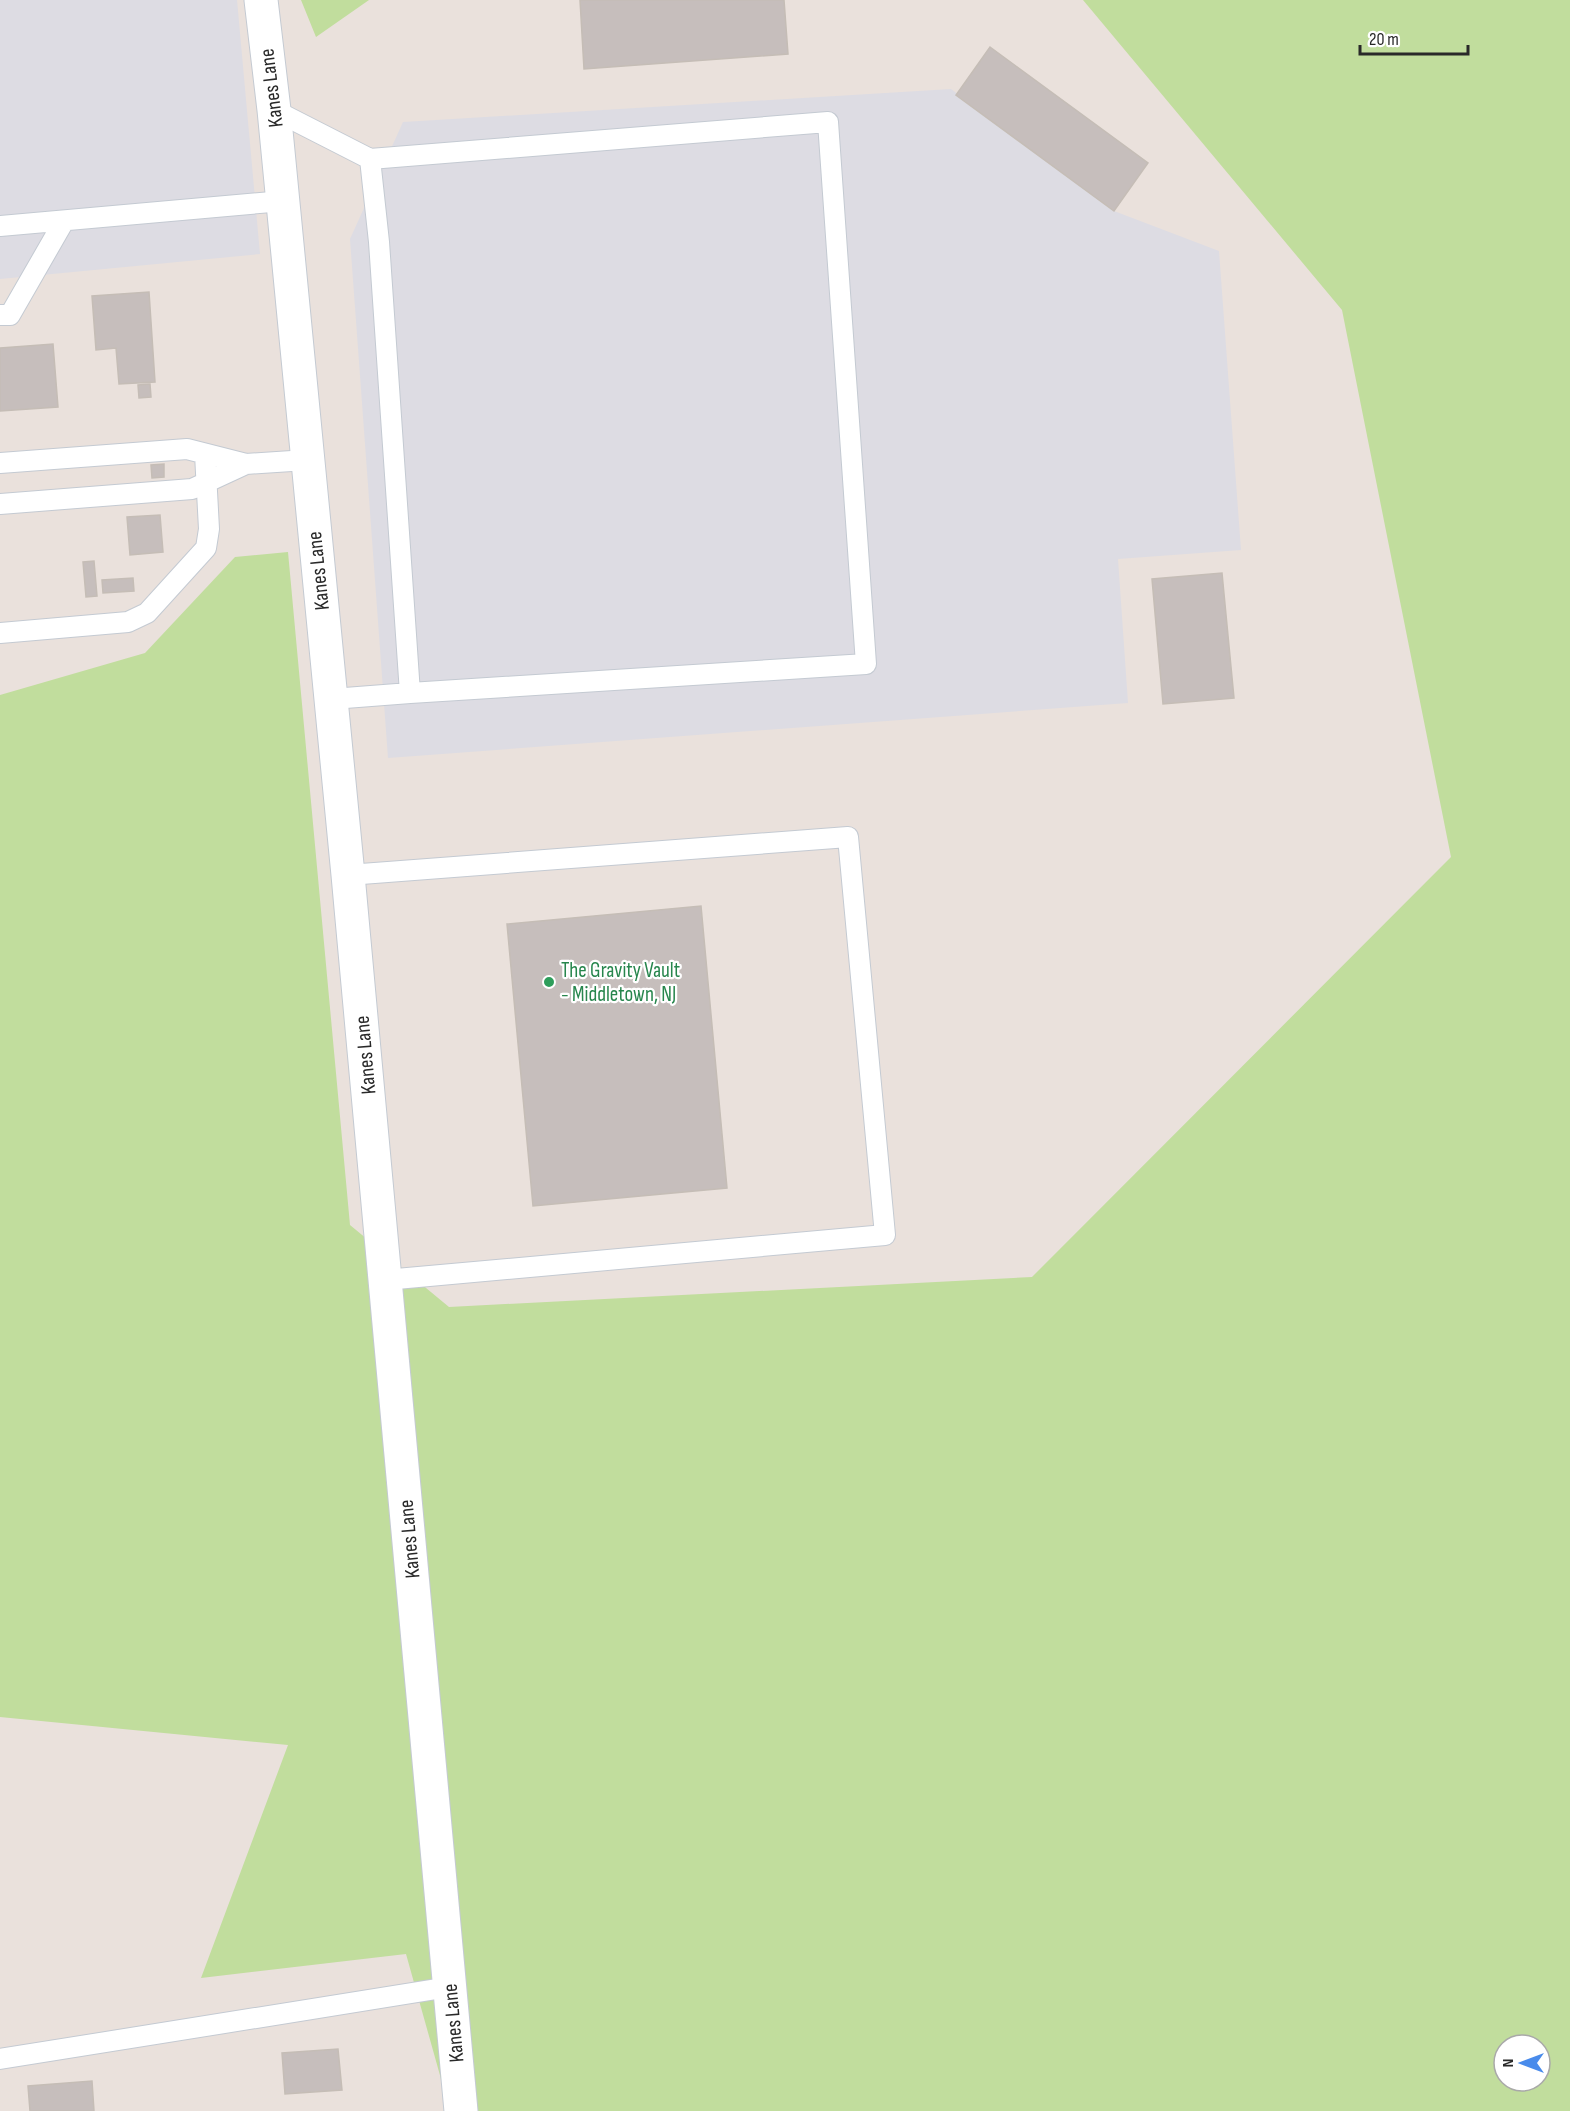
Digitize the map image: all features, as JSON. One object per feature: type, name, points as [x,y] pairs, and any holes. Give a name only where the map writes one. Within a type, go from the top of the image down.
[{"type":"street","name":"Kanes Lane","points":[[261,0],[274,110],[332,699],[461,2111]]},
{"type":"lane","points":[[274,110],[370,159],[828,122],[866,664],[332,699]]},
{"type":"lane","points":[[370,159],[380,253],[410,693]]},
{"type":"lane","points":[[0,226],[283,201]]},
{"type":"lane","points":[[0,315],[10,315],[64,221]]},
{"type":"lane","points":[[0,463],[187,449],[246,464],[307,460]]},
{"type":"lane","points":[[0,633],[128,622],[147,613],[206,548],[209,529],[205,454]]},
{"type":"lane","points":[[0,504],[192,489],[246,464]]},
{"type":"lane","points":[[348,875],[848,837],[885,1235],[385,1280]]},
{"type":"lane","points":[[0,2059],[449,1987]]},
{"type":"shaded area","points":[[0,0],[237,0],[260,254],[0,279]]},
{"type":"shaded area","points":[[951,89],[1114,211],[1219,251],[1241,550],[1118,559],[1128,703],[388,758],[350,239],[403,122]]},
{"type":"green space","points":[[301,0],[369,0],[316,37]]},
{"type":"green space","points":[[1083,0],[1570,0],[1570,2111],[450,2111],[406,1954],[201,1978],[288,1745],[0,1717],[0,695],[145,653],[235,557],[288,552],[350,1225],[449,1307],[1032,1277],[1451,857],[1342,310]]},
{"type":"building","points":[[580,0],[784,0],[788,54],[584,69]]},
{"type":"building","points":[[990,47],[1148,163],[1114,211],[956,95]]},
{"type":"building","points":[[149,292],[155,382],[119,384],[116,348],[96,350],[92,296]]},
{"type":"building","points":[[53,344],[58,407],[0,411],[0,348]]},
{"type":"building","points":[[150,384],[151,397],[139,398],[138,385]]},
{"type":"building","points":[[164,464],[164,477],[152,478],[151,465]]},
{"type":"building","points":[[160,515],[163,552],[130,555],[127,517]]},
{"type":"building","points":[[94,561],[97,596],[86,597],[83,562]]},
{"type":"building","points":[[1222,573],[1234,698],[1163,704],[1152,579]]},
{"type":"building","points":[[133,578],[134,591],[103,593],[102,580]]},
{"type":"building","points":[[701,906],[727,1188],[533,1206],[507,924]]},
{"type":"building","points":[[338,2049],[342,2090],[285,2094],[282,2053]]},
{"type":"building","points":[[92,2081],[94,2111],[30,2111],[28,2086]]},
{"type":"place","name":"The Gravity Vault - Middletown, NJ","points":[[549,982]]}]
